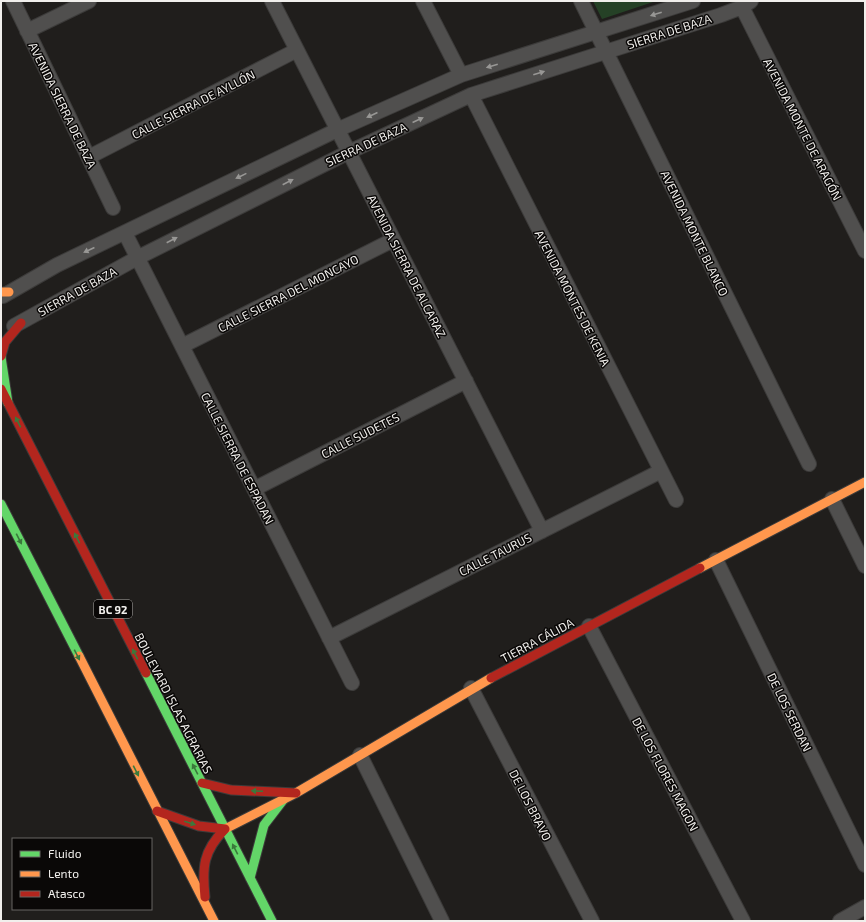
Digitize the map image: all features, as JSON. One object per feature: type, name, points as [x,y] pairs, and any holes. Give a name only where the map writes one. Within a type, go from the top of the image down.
[{"type":"main road","points":[[8,403],[1,356],[5,342],[21,323]]},
{"type":"main road","name":"BOULEVARD ISLAS AGRARIAS","points":[[1,389],[272,921]]},
{"type":"main road","name":"TIERRA CÁLIDA","points":[[225,829],[296,793],[471,688],[865,482]]},
{"type":"main road","points":[[1,504],[214,921]]},
{"type":"main road","points":[[202,783],[231,790],[296,793]]},
{"type":"main road","points":[[250,878],[260,835],[264,825],[284,799]]},
{"type":"main road","points":[[157,811],[204,827],[225,829]]},
{"type":"main road","points":[[207,907],[203,874],[205,856],[213,841],[225,829]]},
{"type":"street","name":"AVENIDA SIERRA DE BAZA","points":[[13,1],[113,208]]},
{"type":"street","points":[[27,31],[89,1]]},
{"type":"street","name":"AVENIDA SIERRA DE ALCARAZ","points":[[272,1],[542,531]]},
{"type":"street","points":[[423,1],[461,75]]},
{"type":"street","name":"AVENIDA MONTE BLANCO","points":[[581,1],[809,464]]},
{"type":"street","name":"SIERRA DE BAZA","points":[[4,294],[57,265],[337,130],[461,75],[692,1]]},
{"type":"street","name":"SIERRA DE BAZA","points":[[1,334],[137,258],[349,152],[471,95],[746,4]]},
{"type":"street","name":"AVENIDA MONTE DE ARAGÓN","points":[[746,4],[865,251]]},
{"type":"street","name":"CALLE SIERRA DE AYLLÓN","points":[[89,157],[296,50]]},
{"type":"street","name":"AVENIDA MONTES DE KENIA","points":[[471,95],[676,500]]},
{"type":"street","name":"CALLE SIERRA DE ESPADAN","points":[[125,233],[352,683]]},
{"type":"street","name":"CALLE SIERRA DEL MONCAYO","points":[[182,346],[394,240]]},
{"type":"street","name":"CALLE SUDETES","points":[[254,489],[466,381]]},
{"type":"street","name":"CALLE TAURUS","points":[[329,638],[661,471]]},
{"type":"street","points":[[832,498],[865,566]]},
{"type":"street","name":"DE LOS SERDAN","points":[[716,560],[865,865]]},
{"type":"street","name":"DE LOS FLORES MAGON","points":[[589,626],[743,921]]},
{"type":"street","name":"DE LOS BRAVO","points":[[471,688],[592,921]]},
{"type":"street","points":[[360,755],[442,921]]},
{"type":"street","points":[[840,921],[865,907]]},
{"type":"green space","points":[[593,1],[656,1],[602,19]]},
{"type":"traffic: fast","points":[[1,357],[8,403]]},
{"type":"traffic: fast","points":[[1,504],[79,656]]},
{"type":"traffic: fast","points":[[146,673],[272,921]]},
{"type":"traffic: fast","points":[[250,878],[264,825],[284,799]]},
{"type":"traffic: slow","points":[[1,292],[9,292]]},
{"type":"traffic: slow","points":[[700,568],[865,482]]},
{"type":"traffic: slow","points":[[79,656],[214,921]]},
{"type":"traffic: slow","points":[[225,829],[296,793],[491,678]]},
{"type":"traffic: jam","points":[[1,356],[5,342],[21,323]]},
{"type":"traffic: jam","points":[[1,389],[146,673]]},
{"type":"traffic: jam","points":[[491,678],[700,568]]},
{"type":"traffic: jam","points":[[202,783],[231,790],[296,793]]},
{"type":"traffic: jam","points":[[157,811],[199,826],[225,829]]},
{"type":"traffic: jam","points":[[205,897],[204,868],[208,852],[225,829]]}]
